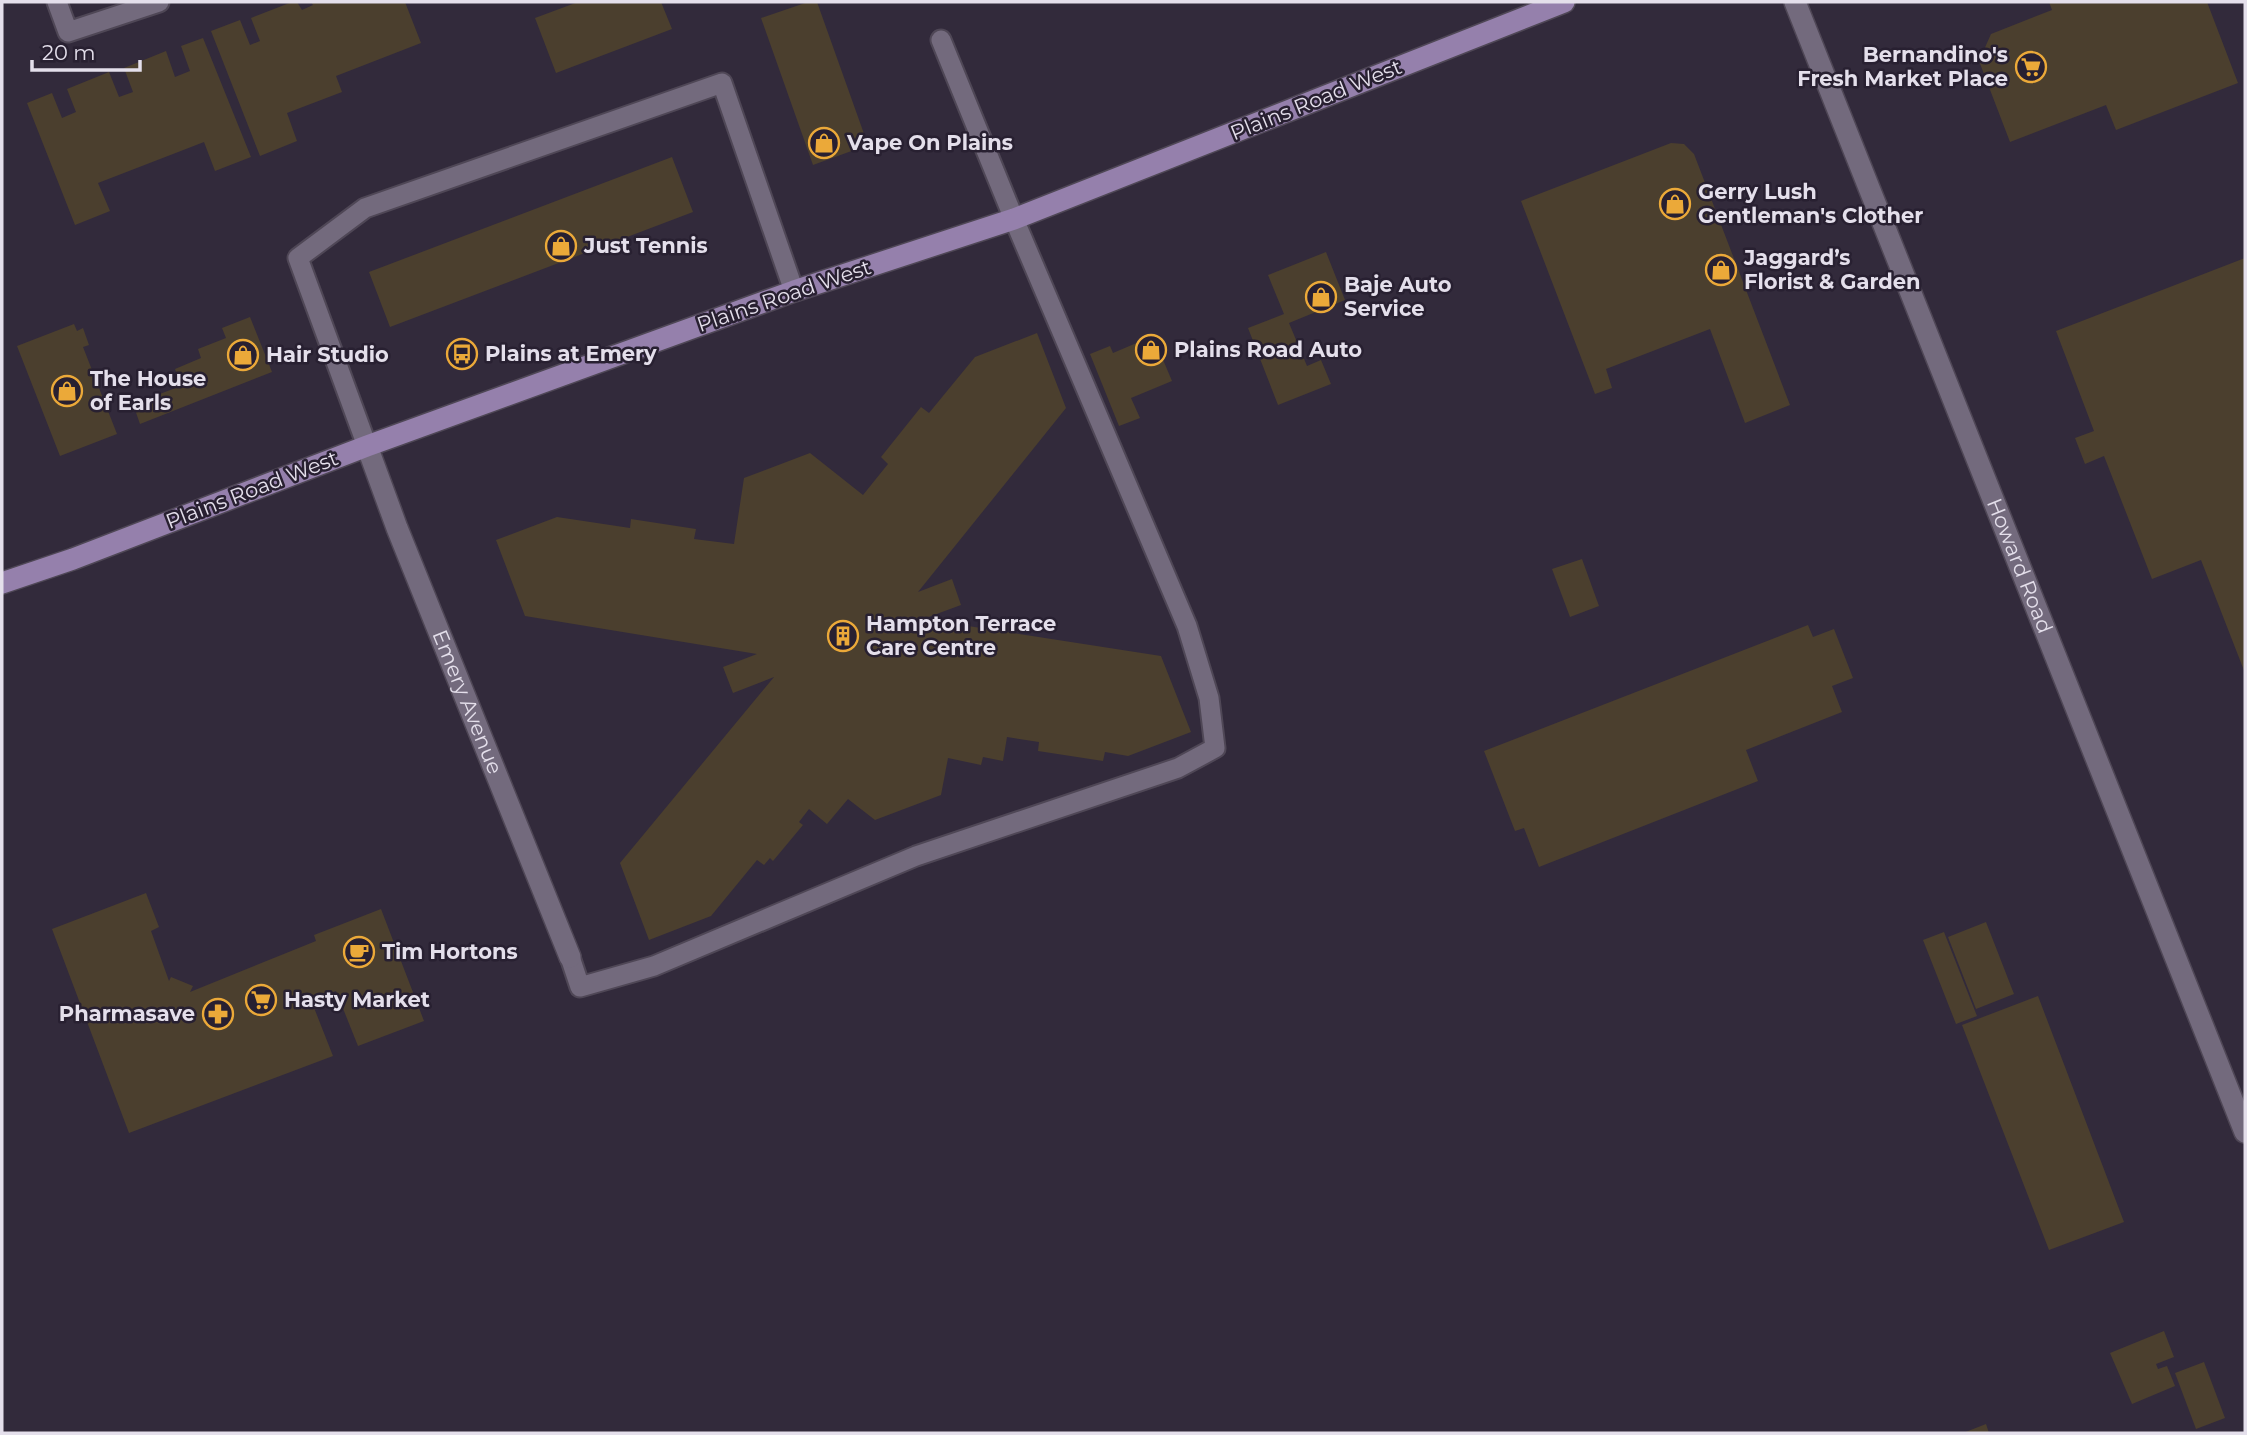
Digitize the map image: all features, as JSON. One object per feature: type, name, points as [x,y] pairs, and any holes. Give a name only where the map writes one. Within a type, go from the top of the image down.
[{"type":"main road","name":"Plains Road West","points":[[2,583],[73,559],[367,446],[794,290],[1013,219],[1564,2]]},
{"type":"street","name":"Howard Road","points":[[1794,2],[2245,1132]]},
{"type":"street","name":"Emery Avenue","points":[[367,446],[397,528],[570,957]]},
{"type":"lane","points":[[57,2],[68,32],[159,2]]},
{"type":"lane","points":[[570,957],[580,987],[654,966],[916,856],[1178,768],[1215,748],[1209,698],[1186,625],[1013,219],[941,40]]},
{"type":"lane","points":[[367,446],[298,258],[365,208],[722,83],[794,290]]},
{"type":"building","points":[[297,2],[302,10],[313,5],[311,2],[405,2],[421,43],[336,76],[342,92],[287,113],[297,141],[260,156],[211,31],[240,20],[250,45],[260,41],[251,18]]},
{"type":"building","points":[[578,2],[661,2],[672,29],[556,73],[535,18]]},
{"type":"building","points":[[808,2],[817,2],[868,145],[813,165],[761,18]]},
{"type":"building","points":[[2049,2],[2207,2],[2238,83],[2116,130],[2106,105],[2010,142],[1979,61],[1991,34],[2052,10]]},
{"type":"building","points":[[203,38],[251,157],[215,171],[204,142],[98,183],[110,211],[75,225],[27,103],[52,93],[62,118],[76,112],[67,89],[109,72],[119,97],[133,92],[124,68],[166,51],[175,77],[190,71],[181,46]]},
{"type":"building","points":[[1671,143],[1684,144],[1694,154],[1790,405],[1745,423],[1710,329],[1606,369],[1612,388],[1595,394],[1521,201]]},
{"type":"building","points":[[672,157],[693,212],[390,327],[369,272]]},
{"type":"building","points":[[1326,252],[1345,300],[1289,323],[1307,366],[1321,360],[1331,384],[1278,405],[1248,328],[1284,314],[1268,275]]},
{"type":"building","points":[[2245,258],[2245,673],[2201,560],[2152,579],[2104,456],[2085,464],[2075,438],[2094,431],[2056,331]]},
{"type":"building","points":[[250,317],[272,372],[140,424],[133,404],[181,386],[175,369],[201,358],[198,349],[226,338],[222,328]]},
{"type":"building","name":"The House of Earls","points":[[74,324],[77,331],[83,328],[89,345],[83,347],[117,434],[60,456],[17,346]]},
{"type":"building","name":"Hampton Terrace Care Centre","points":[[1037,333],[1066,408],[918,592],[952,579],[961,605],[923,619],[1161,656],[1191,732],[1128,756],[1105,752],[1103,761],[1038,751],[1039,742],[1007,737],[1003,761],[983,757],[981,765],[948,758],[941,795],[875,820],[848,799],[827,824],[809,809],[799,822],[803,825],[773,861],[770,858],[764,865],[757,860],[711,916],[649,940],[620,863],[774,677],[733,693],[723,667],[757,654],[525,616],[496,540],[557,517],[630,528],[631,519],[696,529],[694,539],[734,544],[744,478],[810,453],[863,495],[888,464],[881,457],[921,407],[929,413],[975,357]]},
{"type":"building","points":[[1153,336],[1172,381],[1131,398],[1140,418],[1119,426],[1090,354],[1110,346],[1113,353]]},
{"type":"building","points":[[1582,559],[1599,606],[1570,617],[1552,569]]},
{"type":"building","points":[[1808,625],[1813,637],[1834,629],[1853,678],[1832,686],[1842,712],[1746,750],[1758,781],[1539,867],[1524,828],[1515,831],[1484,751]]},
{"type":"building","points":[[146,893],[159,927],[151,931],[169,981],[171,977],[193,986],[190,992],[316,941],[314,935],[381,909],[424,1021],[358,1046],[336,991],[311,1000],[333,1056],[129,1133],[52,929]]},
{"type":"building","points":[[1986,922],[2014,994],[1976,1009],[1948,937]]},
{"type":"building","points":[[1944,932],[1977,1016],[1956,1024],[1923,940]]},
{"type":"building","points":[[2038,996],[2124,1222],[2049,1250],[1962,1025]]},
{"type":"building","points":[[2164,1331],[2174,1357],[2156,1364],[2158,1369],[2167,1366],[2175,1386],[2132,1404],[2110,1353]]},
{"type":"building","points":[[2204,1362],[2225,1418],[2196,1429],[2175,1373]]},
{"type":"building","points":[[1986,1424],[1989,1433],[1963,1433]]},
{"type":"place","name":"Bernandino's Fresh Market Place","points":[[2031,67]]},
{"type":"place","name":"Vape On Plains","points":[[824,143]]},
{"type":"place","name":"Gerry Lush Gentleman's Clother","points":[[1675,204]]},
{"type":"place","name":"Just Tennis","points":[[561,246]]},
{"type":"place","name":"Jaggard’s Florist & Garden","points":[[1721,270]]},
{"type":"place","name":"Baje Auto Service","points":[[1321,297]]},
{"type":"place","name":"Plains Road Auto","points":[[1151,350]]},
{"type":"place","name":"Plains at Emery","points":[[462,354]]},
{"type":"place","name":"Hair Studio","points":[[243,355]]},
{"type":"place","name":"The House of Earls","points":[[67,391]]},
{"type":"place","name":"Hampton Terrace Care Centre","points":[[843,636]]},
{"type":"place","name":"Tim Hortons","points":[[359,952]]},
{"type":"place","name":"Hasty Market","points":[[261,1000]]},
{"type":"place","name":"Pharmasave","points":[[218,1014]]}]
